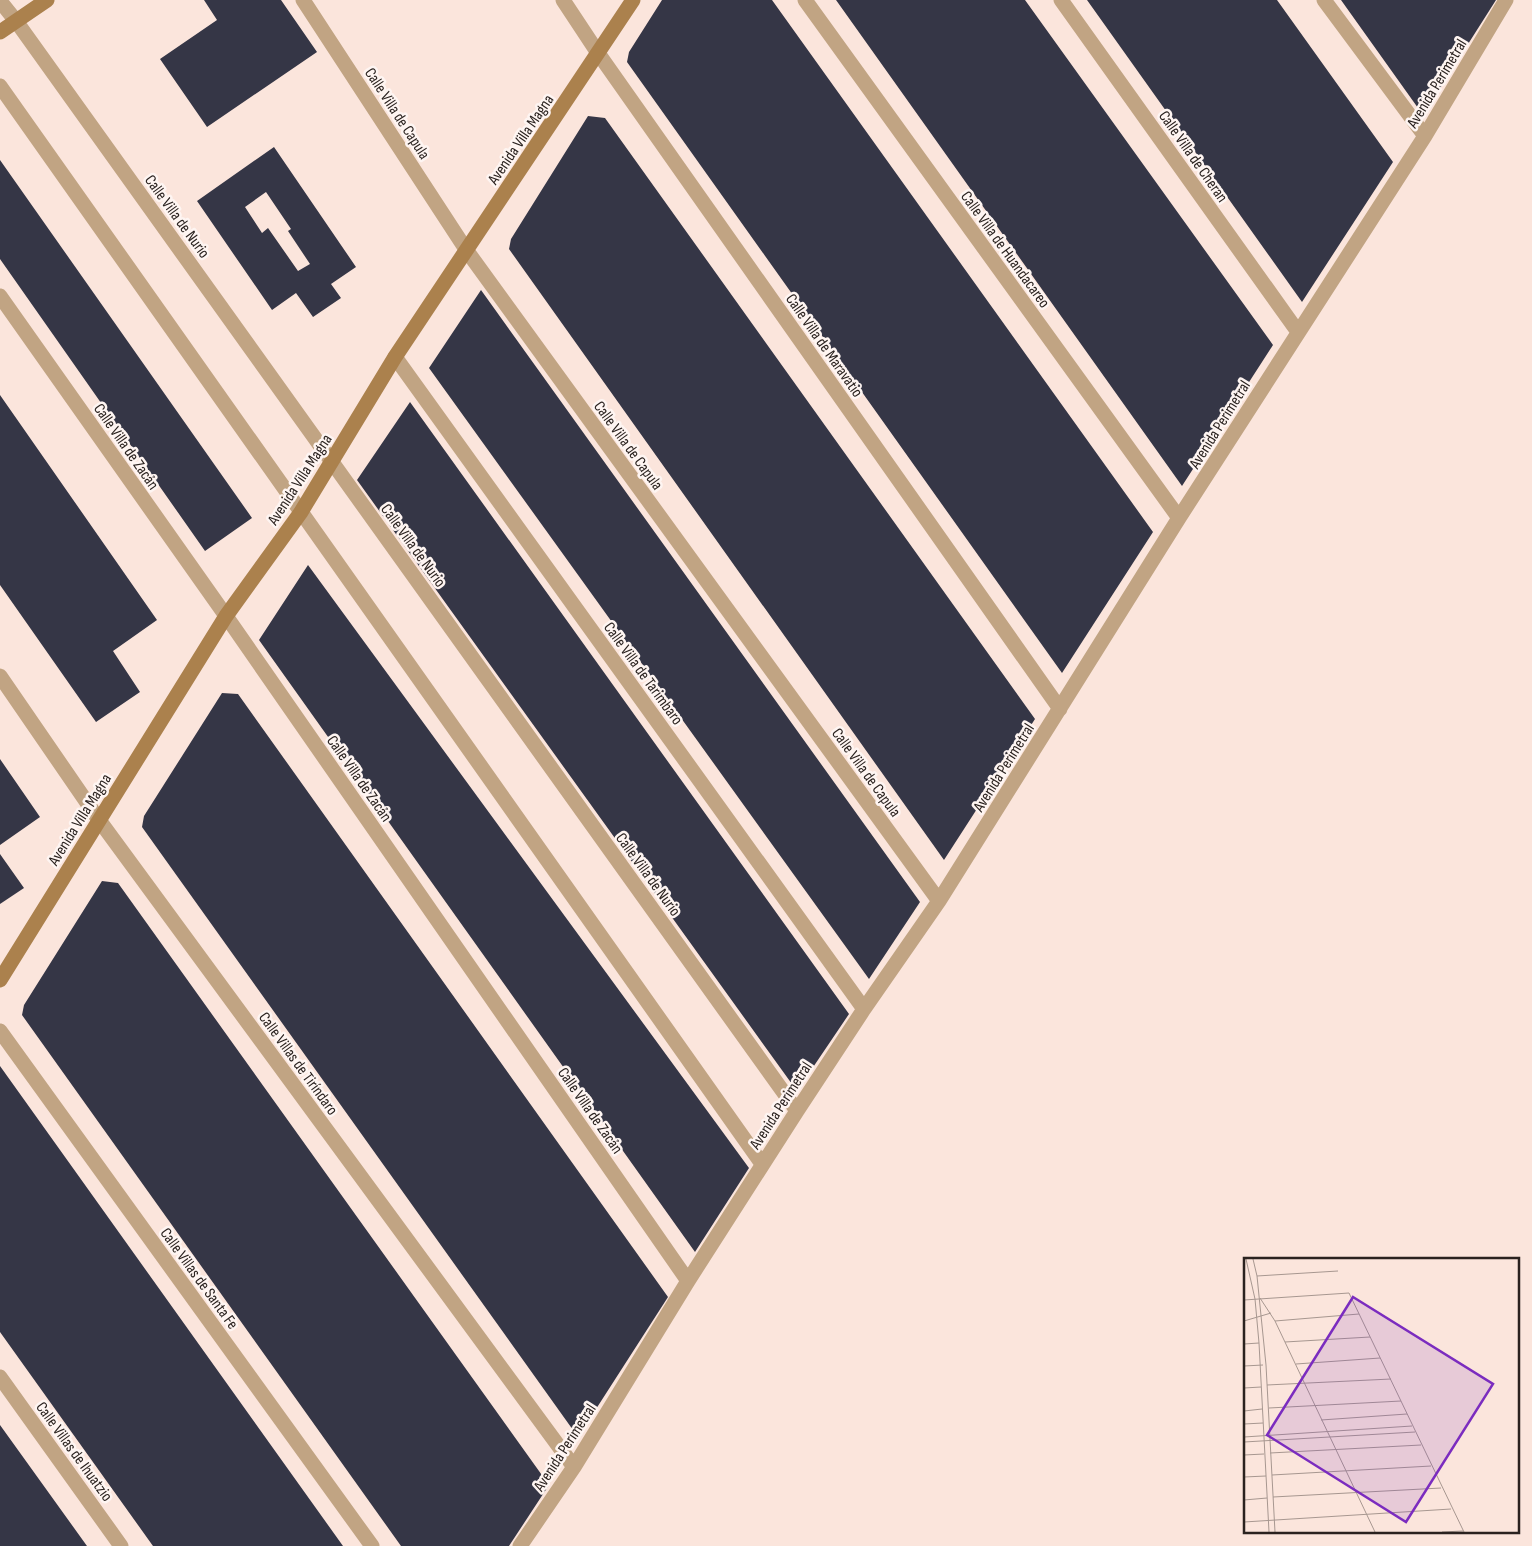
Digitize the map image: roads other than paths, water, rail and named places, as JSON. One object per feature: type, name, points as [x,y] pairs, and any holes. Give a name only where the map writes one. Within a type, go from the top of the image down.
[{"type":"street","name":"Calle Villa de Nurio","points":[[0,0],[333,461],[797,1110]]},
{"type":"street","points":[[0,32],[47,0]]},
{"type":"street","name":"Calle Villa de Capula","points":[[303,0],[467,251],[939,901]]},
{"type":"street","name":"Calle Villa de Maravatio","points":[[564,0],[598,52],[1060,709]]},
{"type":"street","name":"Avenida Villa Magna","points":[[0,980],[226,616],[301,512],[395,357],[633,0]]},
{"type":"street","name":"Calle Villa de Huandacareo","points":[[805,0],[1179,518]]},
{"type":"street","name":"Calle Villa de Cheran","points":[[1061,0],[1298,332]]},
{"type":"street","points":[[1324,0],[1425,136]]},
{"type":"street","name":"Avenida Perimetral","points":[[520,1546],[574,1467],[688,1281],[797,1110],[939,901],[1179,518],[1425,136],[1506,0]]},
{"type":"street","points":[[0,86],[762,1164]]},
{"type":"street","name":"Calle Villa de Zacán","points":[[0,296],[226,616],[688,1281]]},
{"type":"street","name":"Calle Villa de Tarimbaro","points":[[395,357],[864,1009]]},
{"type":"street","name":"Calle Villas de Tiríndaro","points":[[0,676],[98,820],[574,1467]]},
{"type":"street","name":"Calle Villas de Santa Fe","points":[[0,1031],[372,1546]]},
{"type":"street","name":"Calle Villas de Ihuatzio","points":[[0,1377],[121,1546]]}]
